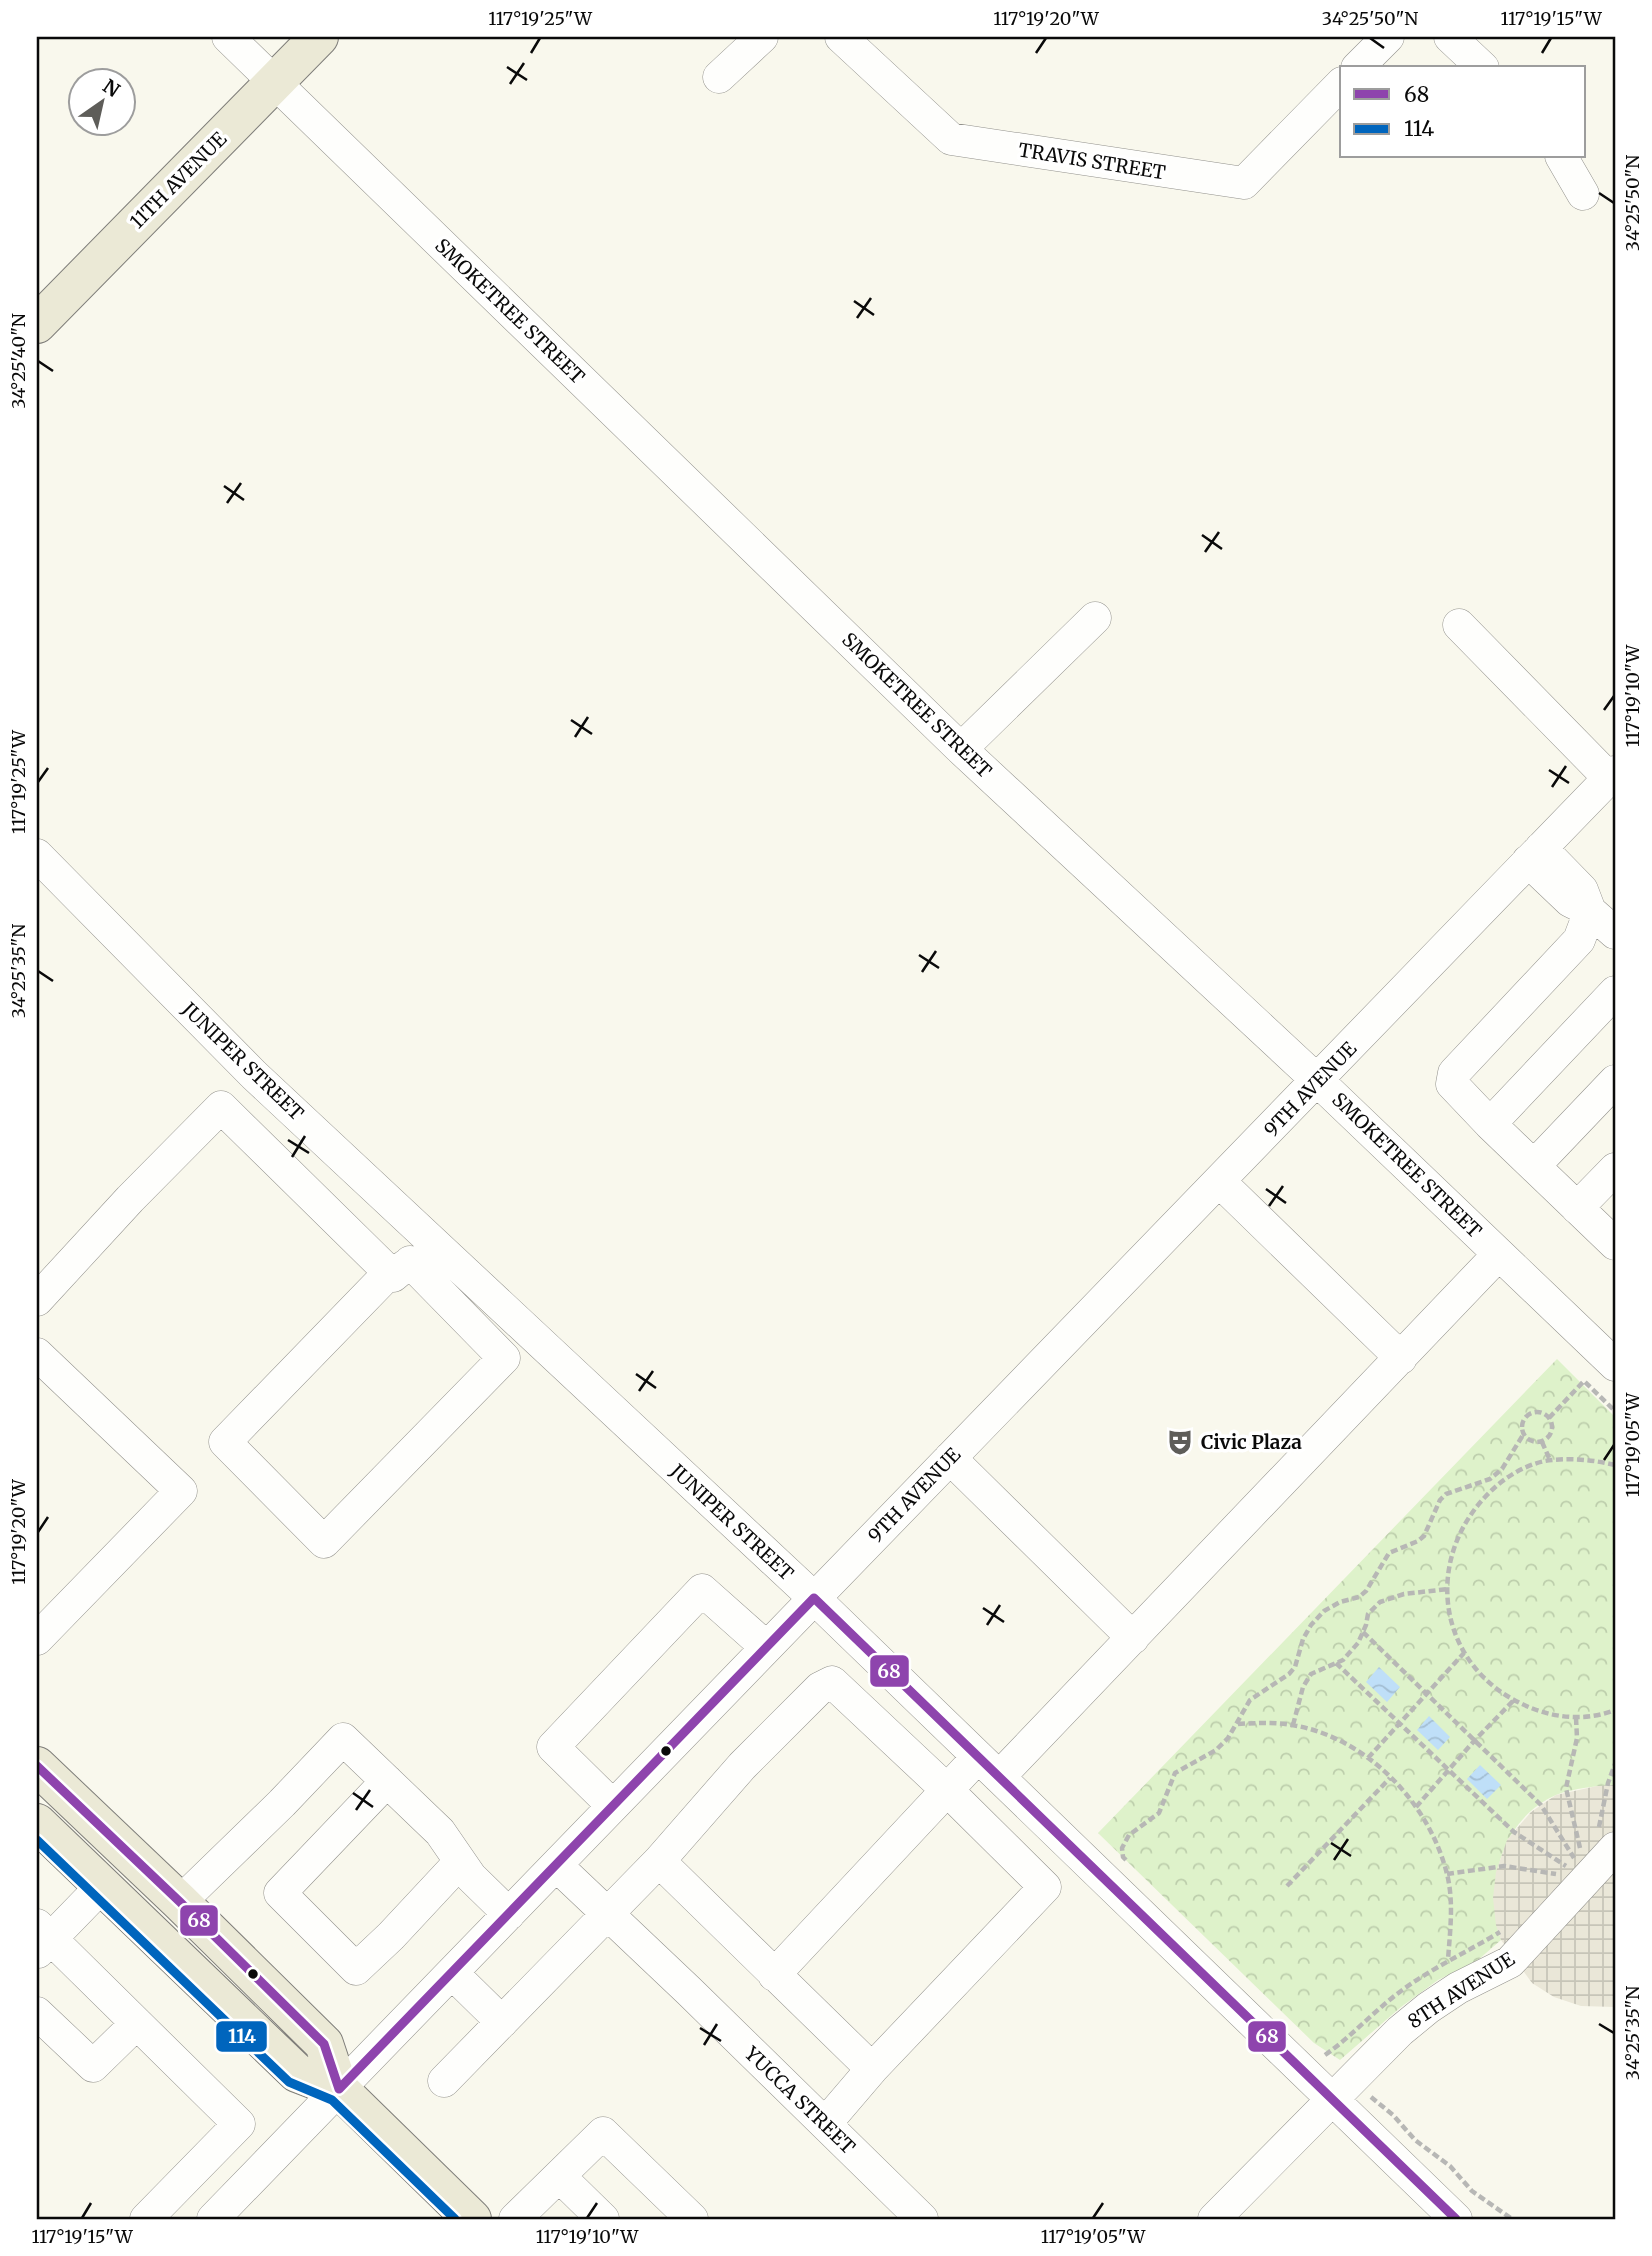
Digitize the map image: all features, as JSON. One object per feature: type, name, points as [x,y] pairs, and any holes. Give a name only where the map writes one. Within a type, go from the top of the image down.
[{"type":"main road","name":"11TH AVENUE","points":[[37,324],[319,37]]},
{"type":"main road","points":[[37,1766],[324,2044],[339,2089]]},
{"type":"main road","points":[[37,1823],[298,2073],[339,2089],[472,2219]]},
{"type":"street","name":"SMOKETREE STREET","points":[[228,37],[961,749],[1318,1081],[1499,1254],[1611,1351]]},
{"type":"street","points":[[719,77],[762,37]]},
{"type":"street","name":"TRAVIS STREET","points":[[841,37],[951,139],[1244,183],[1340,85]]},
{"type":"street","points":[[1359,66],[1388,37]]},
{"type":"street","points":[[1450,37],[1481,66]]},
{"type":"street","points":[[1562,158],[1583,194]]},
{"type":"street","points":[[961,749],[1095,618]]},
{"type":"street","points":[[1459,625],[1612,775]]},
{"type":"street","name":"9TH AVENUE","points":[[214,2219],[1612,775]]},
{"type":"street","points":[[1535,854],[1570,901],[1590,911],[1615,933]]},
{"type":"street","name":"JUNIPER STREET","points":[[37,855],[254,1075],[411,1259],[814,1598],[989,1767],[1341,2089],[1456,2219]]},
{"type":"street","points":[[1590,911],[1579,940],[1454,1073],[1451,1084],[1615,1244]]},
{"type":"street","points":[[1490,1124],[1615,992]]},
{"type":"street","points":[[37,1300],[130,1199],[254,1075]]},
{"type":"street","points":[[1534,1166],[1615,1082]]},
{"type":"street","points":[[221,1107],[411,1259],[504,1358],[324,1542],[225,1442],[411,1259]]},
{"type":"street","points":[[1577,1208],[1615,1169]]},
{"type":"street","points":[[1220,1182],[1401,1358]]},
{"type":"street","points":[[774,1975],[947,1790],[989,1767],[1133,1638],[1499,1254]]},
{"type":"street","points":[[37,1354],[181,1491],[37,1639]]},
{"type":"street","points":[[950,1458],[1133,1638]]},
{"type":"street","points":[[612,1806],[554,1747],[702,1590],[766,1647]]},
{"type":"street","points":[[444,2081],[659,1861],[742,1766],[820,1688],[832,1682],[1045,1887],[872,2069],[825,2124]]},
{"type":"street","points":[[180,1902],[272,1813],[343,1739],[440,1832],[471,1877],[509,1914]]},
{"type":"street","points":[[387,1781],[279,1894],[356,1969],[460,1862]]},
{"type":"street","name":"8TH AVENUE","points":[[1214,2219],[1400,2031],[1458,1988],[1510,1962],[1588,1879],[1607,1839]]},
{"type":"street","points":[[659,1861],[872,2069]]},
{"type":"street","name":"YUCCA STREET","points":[[556,1865],[922,2219]]},
{"type":"street","points":[[103,1885],[41,1939],[136,2024],[239,2124],[146,2219]]},
{"type":"street","points":[[452,1973],[502,2022]]},
{"type":"street","points":[[37,2013],[93,2066],[136,2024]]},
{"type":"street","points":[[515,2219],[603,2133],[692,2219]]},
{"type":"street","points":[[559,2176],[603,2219]]},
{"type":"path","points":[[1549,1418],[1584,1381],[1615,1411]]},
{"type":"path","points":[[1132,1866],[1123,1857],[1122,1848],[1129,1835],[1159,1813],[1175,1773],[1216,1750],[1238,1724],[1250,1700],[1289,1674],[1303,1639],[1324,1611],[1340,1602],[1359,1597],[1366,1591],[1389,1553],[1419,1541],[1424,1536],[1440,1500],[1446,1494],[1490,1479],[1502,1469],[1523,1435],[1521,1424],[1526,1415],[1535,1411],[1549,1418],[1552,1431],[1542,1442],[1531,1441],[1523,1435]]},
{"type":"path","points":[[1542,1442],[1550,1460]]},
{"type":"path","points":[[1615,1465],[1585,1459],[1550,1460],[1527,1467],[1500,1482],[1476,1505],[1457,1536],[1448,1566],[1453,1628],[1464,1653],[1477,1671],[1497,1689],[1532,1709],[1556,1716],[1577,1717],[1615,1710]]},
{"type":"path","points":[[1293,1725],[1303,1687],[1311,1674],[1343,1660],[1358,1643],[1368,1614],[1380,1602],[1404,1594],[1448,1589]]},
{"type":"path","points":[[1363,1632],[1541,1805],[1588,1879]]},
{"type":"path","points":[[1368,1758],[1464,1653]]},
{"type":"path","points":[[1335,1663],[1514,1832],[1588,1879]]},
{"type":"path","points":[[1416,1807],[1514,1700]]},
{"type":"path","points":[[1577,1717],[1577,1738],[1566,1788],[1588,1879]]},
{"type":"path","points":[[1238,1724],[1293,1725],[1338,1741],[1368,1758],[1416,1807],[1438,1847],[1447,1874],[1451,1913],[1448,1959]]},
{"type":"path","points":[[1607,1839],[1608,1783],[1615,1764]]},
{"type":"path","points":[[1287,1886],[1390,1778]]},
{"type":"path","points":[[1447,1874],[1504,1866],[1588,1879]]},
{"type":"path","points":[[1325,2055],[1341,2089],[1392,2115],[1415,2140],[1450,2166],[1472,2191],[1512,2219]]},
{"type":"green space","points":[[1557,1359],[1615,1417],[1615,1785],[1578,1789],[1556,1795],[1537,1806],[1522,1820],[1501,1856],[1496,1877],[1496,1919],[1501,1940],[1478,1960],[1438,1980],[1401,2007],[1340,2060],[1314,2043],[1098,1833]]},
{"type":"shaded area","points":[[1615,1785],[1615,2007],[1581,2006],[1554,1997],[1532,1983],[1501,1940],[1496,1925],[1493,1898],[1496,1872],[1507,1840],[1531,1812],[1556,1795]]},
{"type":"water","points":[[1379,1667],[1400,1687],[1387,1702],[1366,1682]]},
{"type":"water","points":[[1429,1716],[1450,1737],[1438,1750],[1417,1730]]},
{"type":"water","points":[[1480,1765],[1501,1785],[1487,1799],[1467,1779]]},
{"type":"transit line","name":"68","points":[[339,2089],[814,1598],[1456,2219]]},
{"type":"transit line","name":"68","points":[[37,1766],[324,2044],[339,2089]]},
{"type":"transit line","name":"114","points":[[37,1840],[289,2082],[332,2100],[455,2219]]},
{"type":"place","name":"Civic Plaza","points":[[1180,1442]]}]
